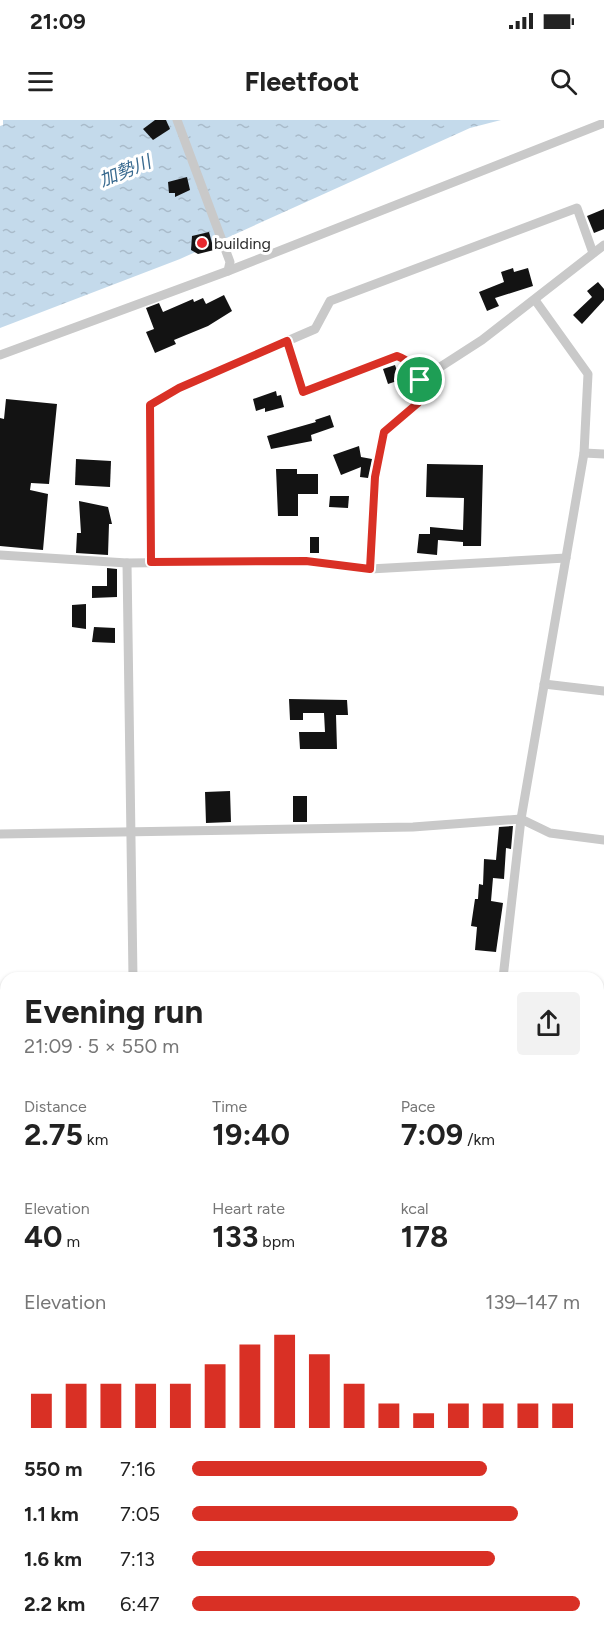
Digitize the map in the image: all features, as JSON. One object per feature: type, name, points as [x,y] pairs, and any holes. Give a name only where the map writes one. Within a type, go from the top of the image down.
[{"type":"street","points":[[177,120],[229,266]]},
{"type":"street","points":[[0,355],[604,123]]},
{"type":"street","points":[[151,562],[150,405],[179,388],[315,329],[330,301],[577,208],[594,253]]},
{"type":"street","points":[[420,380],[482,340],[604,245]]},
{"type":"street","points":[[504,972],[521,819],[584,453],[588,374],[535,300]]},
{"type":"street","points":[[287,341],[303,392],[397,356],[410,361],[420,380],[418,403],[384,432],[375,477],[370,569]]},
{"type":"street","points":[[584,453],[604,454]]},
{"type":"street","points":[[0,555],[127,563],[306,561],[370,569],[566,558]]},
{"type":"street","points":[[127,563],[129,832],[133,972]]},
{"type":"street","points":[[544,684],[604,691]]},
{"type":"street","points":[[0,834],[413,827],[521,819],[550,833],[604,840]]},
{"type":"water","name":"加勢川","points":[[3,120],[501,120],[470,128],[180,259],[0,328],[0,126],[3,125]]},
{"type":"building","points":[[155,120],[166,120],[170,129],[153,140],[143,129]]},
{"type":"building","name":"building","points":[[187,177],[190,190],[175,197],[175,193],[169,193],[168,182]]},
{"type":"building","points":[[604,209],[604,229],[594,233],[587,216]]},
{"type":"building","name":"building","points":[[209,232],[214,250],[198,254],[191,250],[192,236]]},
{"type":"building","points":[[513,268],[514,272],[528,268],[533,286],[495,298],[499,306],[487,311],[479,292],[504,282],[501,272]]},
{"type":"building","points":[[598,282],[604,289],[604,300],[582,324],[573,315],[592,297],[587,291]]},
{"type":"building","points":[[224,295],[232,311],[208,326],[174,340],[176,344],[155,353],[146,332],[154,329],[146,308],[159,303],[163,312],[193,299],[194,302],[203,298],[206,304]]},
{"type":"building","points":[[395,365],[400,380],[388,384],[383,369]]},
{"type":"building","points":[[276,391],[277,396],[281,395],[284,407],[265,412],[265,408],[256,411],[253,399]]},
{"type":"building","points":[[6,399],[57,404],[49,484],[31,483],[30,490],[48,494],[43,550],[0,546],[0,418],[4,419]]},
{"type":"building","points":[[330,415],[334,427],[311,435],[312,441],[271,449],[267,436],[316,422],[315,420]]},
{"type":"building","points":[[359,446],[361,457],[372,459],[368,478],[360,477],[361,467],[341,475],[333,455]]},
{"type":"building","points":[[76,459],[111,461],[110,487],[75,485]]},
{"type":"building","points":[[427,464],[483,465],[481,546],[463,546],[463,542],[438,540],[437,555],[417,553],[419,534],[430,534],[430,527],[463,530],[464,498],[426,497]]},
{"type":"building","points":[[276,469],[297,469],[297,474],[318,474],[318,494],[298,494],[298,516],[278,516]]},
{"type":"building","points":[[330,496],[349,496],[348,508],[329,507]]},
{"type":"building","points":[[79,501],[108,507],[112,524],[109,524],[108,555],[76,553],[77,533],[81,533]]},
{"type":"building","points":[[310,537],[319,537],[319,553],[310,553]]},
{"type":"building","points":[[107,568],[117,569],[117,597],[92,598],[92,586],[107,586]]},
{"type":"building","points":[[86,604],[86,629],[72,627],[72,605]]},
{"type":"building","points":[[94,627],[115,628],[115,643],[92,642]]},
{"type":"building","points":[[289,699],[347,700],[348,715],[336,715],[337,749],[300,749],[299,732],[325,732],[324,713],[303,713],[303,720],[290,720]]},
{"type":"building","points":[[230,791],[231,822],[206,823],[205,792]]},
{"type":"building","points":[[293,796],[307,796],[307,822],[293,822]]},
{"type":"building","points":[[513,826],[511,849],[506,848],[504,879],[493,878],[491,901],[503,903],[496,952],[475,950],[477,927],[471,926],[475,899],[478,899],[479,884],[483,885],[484,859],[496,860],[499,827]]},
{"type":"place","name":"building","points":[[202,243]]},
{"type":"route","points":[[287,341],[303,392],[397,356],[410,361],[420,380],[418,403],[384,432],[375,477],[370,569],[306,561],[151,562],[150,405],[179,388],[287,341]]}]
